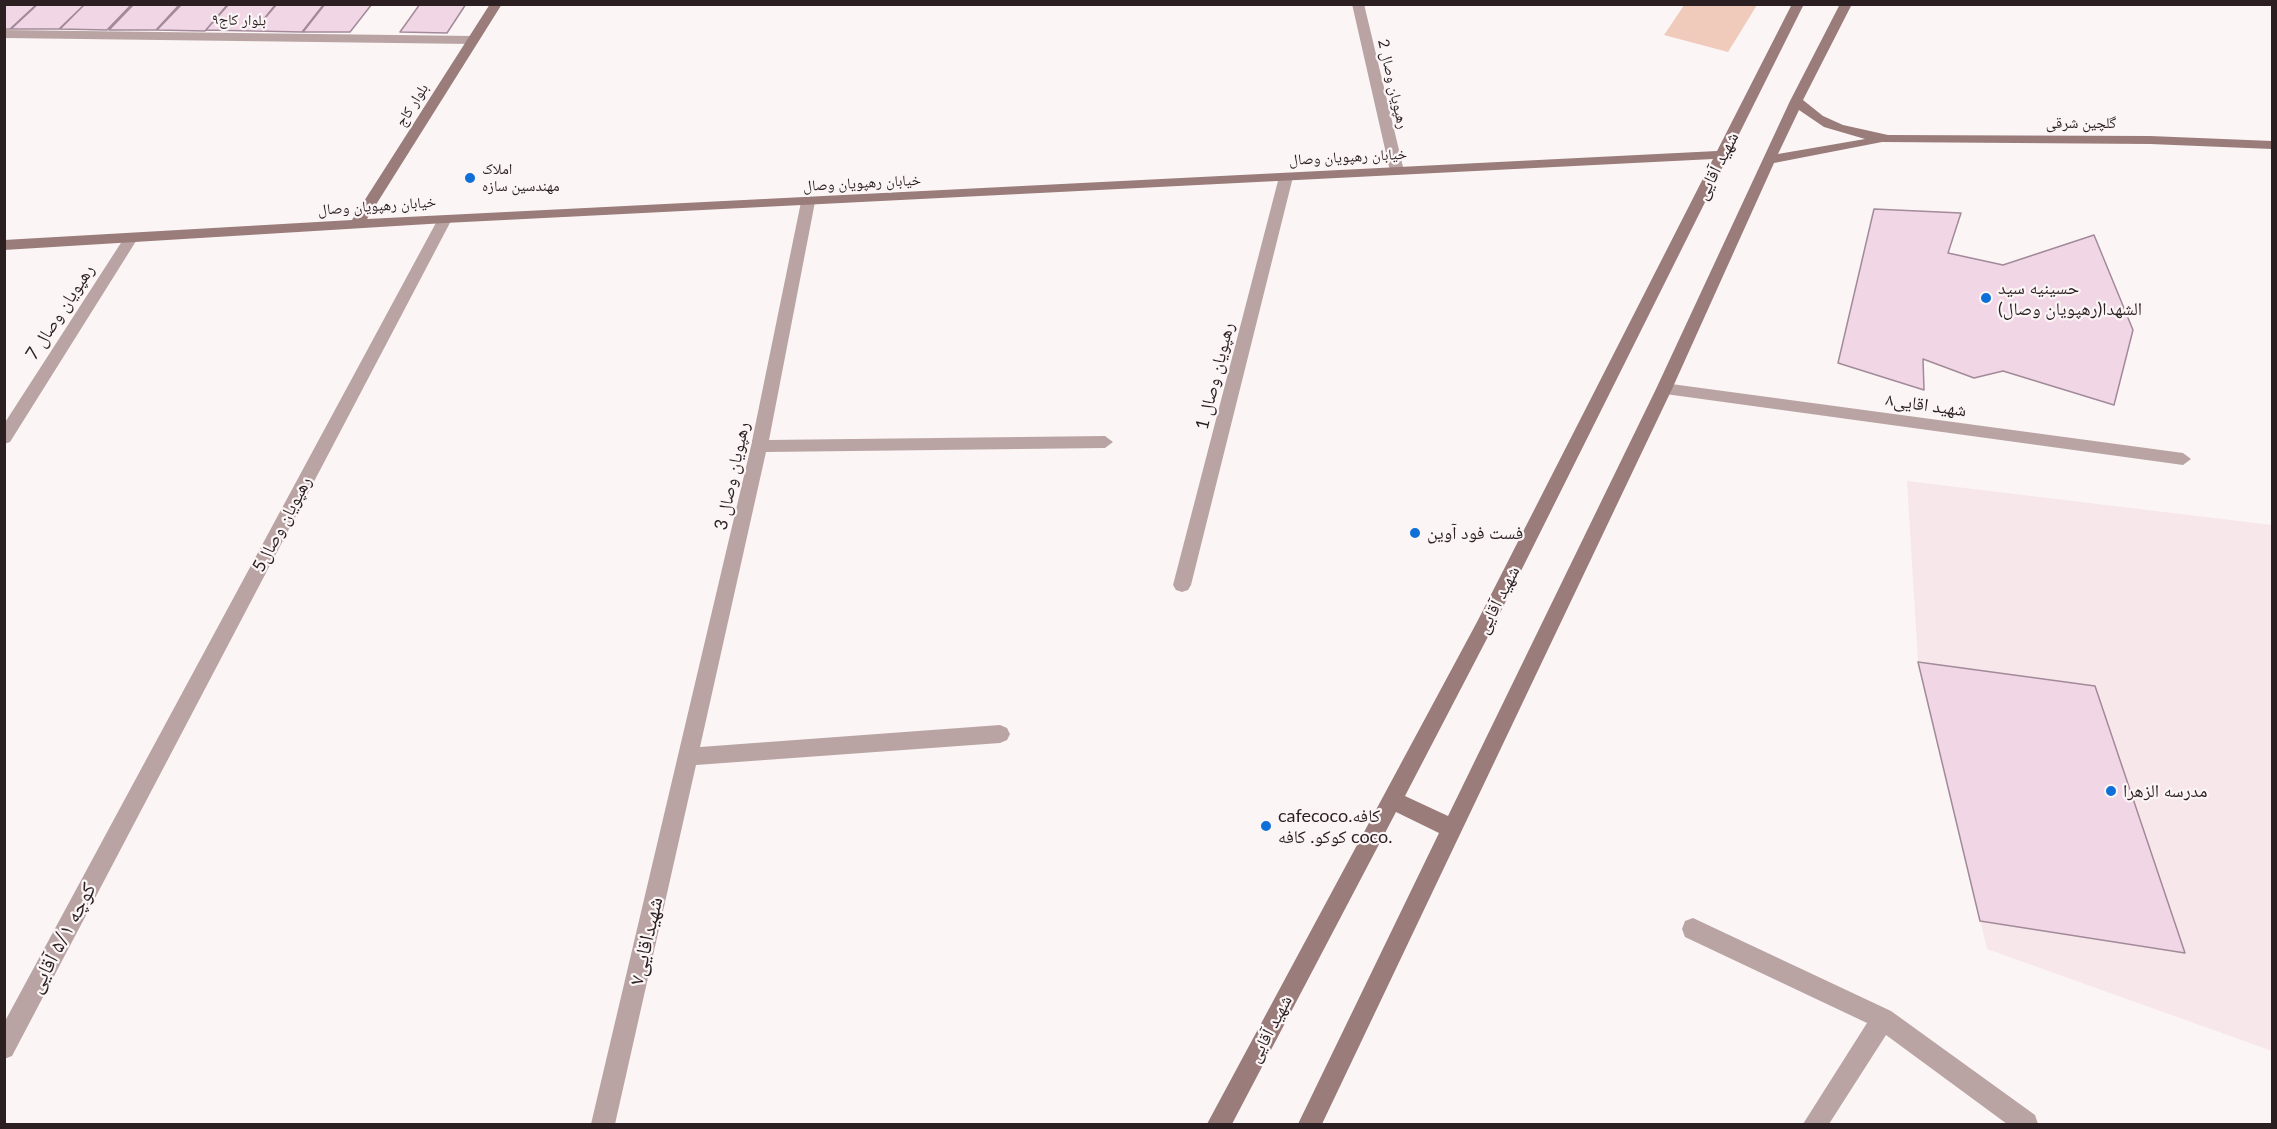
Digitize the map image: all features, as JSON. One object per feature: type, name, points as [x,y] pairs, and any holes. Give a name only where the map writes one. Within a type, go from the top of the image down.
[{"type":"main road","name":"بلوار کاج","points":[[357,224],[496,4]]},
{"type":"main road","name":"شهید آقایی","points":[[1219,1125],[1484,627],[1798,4]]},
{"type":"main road","points":[[1310,1125],[1664,389],[1796,101],[1846,4]]},
{"type":"main road","points":[[1796,101],[1820,122],[1849,132],[1888,139]]},
{"type":"main road","points":[[1768,160],[1888,139]]},
{"type":"main road","name":"گلچین شرقی","points":[[1888,139],[2150,140],[2272,145]]},
{"type":"main road","name":"خیابان رهپویان وصال","points":[[4,245],[445,219],[1722,155]]},
{"type":"main road","points":[[1392,800],[1453,829]]},
{"type":"street","name":"2 رهپویان وصال","points":[[1358,4],[1397,171]]},
{"type":"street","name":"بلوار کاج۹","points":[[4,34],[473,40]]},
{"type":"street","name":"1 رهپویان وصال","points":[[1182,585],[1286,177]]},
{"type":"street","name":"3 رهپویان وصال","points":[[688,757],[759,446],[808,202]]},
{"type":"street","name":"رهپویان وصال5","points":[[120,829],[445,219]]},
{"type":"street","name":"7 رهپویان وصال","points":[[4,438],[131,238]]},
{"type":"street","name":"شهید اقایی۸","points":[[1664,389],[2183,459]]},
{"type":"street","points":[[759,446],[1105,442]]},
{"type":"street","points":[[688,757],[1000,734]]},
{"type":"street","name":"شهیداقایی۷","points":[[603,1125],[688,757]]},
{"type":"street","name":"کوچه ۵/۱ آقایی","points":[[4,1048],[120,829]]},
{"type":"street","points":[[1693,929],[1883,1019],[2026,1125]]},
{"type":"street","points":[[1815,1125],[1883,1019]]},
{"type":"shaded area","points":[[1685,4],[1757,5],[1728,52],[1664,35]]},
{"type":"shaded area","name":"مدرسه الزهرا","points":[[1907,481],[2272,525],[2272,1051],[1987,949],[1918,662]]},
{"type":"building","points":[[4,4],[37,4],[10,29],[4,29]]},
{"type":"building","points":[[38,4],[85,4],[59,29],[11,29]]},
{"type":"building","points":[[85,4],[132,4],[107,30],[60,29]]},
{"type":"building","points":[[134,4],[180,4],[156,30],[109,30]]},
{"type":"building","points":[[182,4],[228,4],[205,31],[157,30]]},
{"type":"building","points":[[229,4],[276,4],[254,31],[206,30]]},
{"type":"building","points":[[277,4],[324,4],[302,32],[254,31]]},
{"type":"building","points":[[325,4],[372,4],[350,32],[303,32]]},
{"type":"building","points":[[420,4],[466,4],[447,33],[400,32]]},
{"type":"building","name":"حسینیه سید الشهدا(رهپویان وصال)","points":[[1874,209],[1961,213],[1948,253],[2003,265],[2094,235],[2133,330],[2114,405],[2003,371],[1974,378],[1923,359],[1924,390],[1838,363]]},
{"type":"building","points":[[1918,662],[2095,686],[2185,953],[1980,921]]},
{"type":"place","name":"املاک مهندسین سازه","points":[[470,178]]},
{"type":"place","name":"حسینیه سید الشهدا(رهپویان وصال)","points":[[1986,298]]},
{"type":"place","name":"فست فود آوین","points":[[1415,533]]},
{"type":"place","name":"مدرسه الزهرا","points":[[2111,791]]},
{"type":"place","name":"cafecoco.کافه کوکو. کافه coco.","points":[[1266,826]]}]
